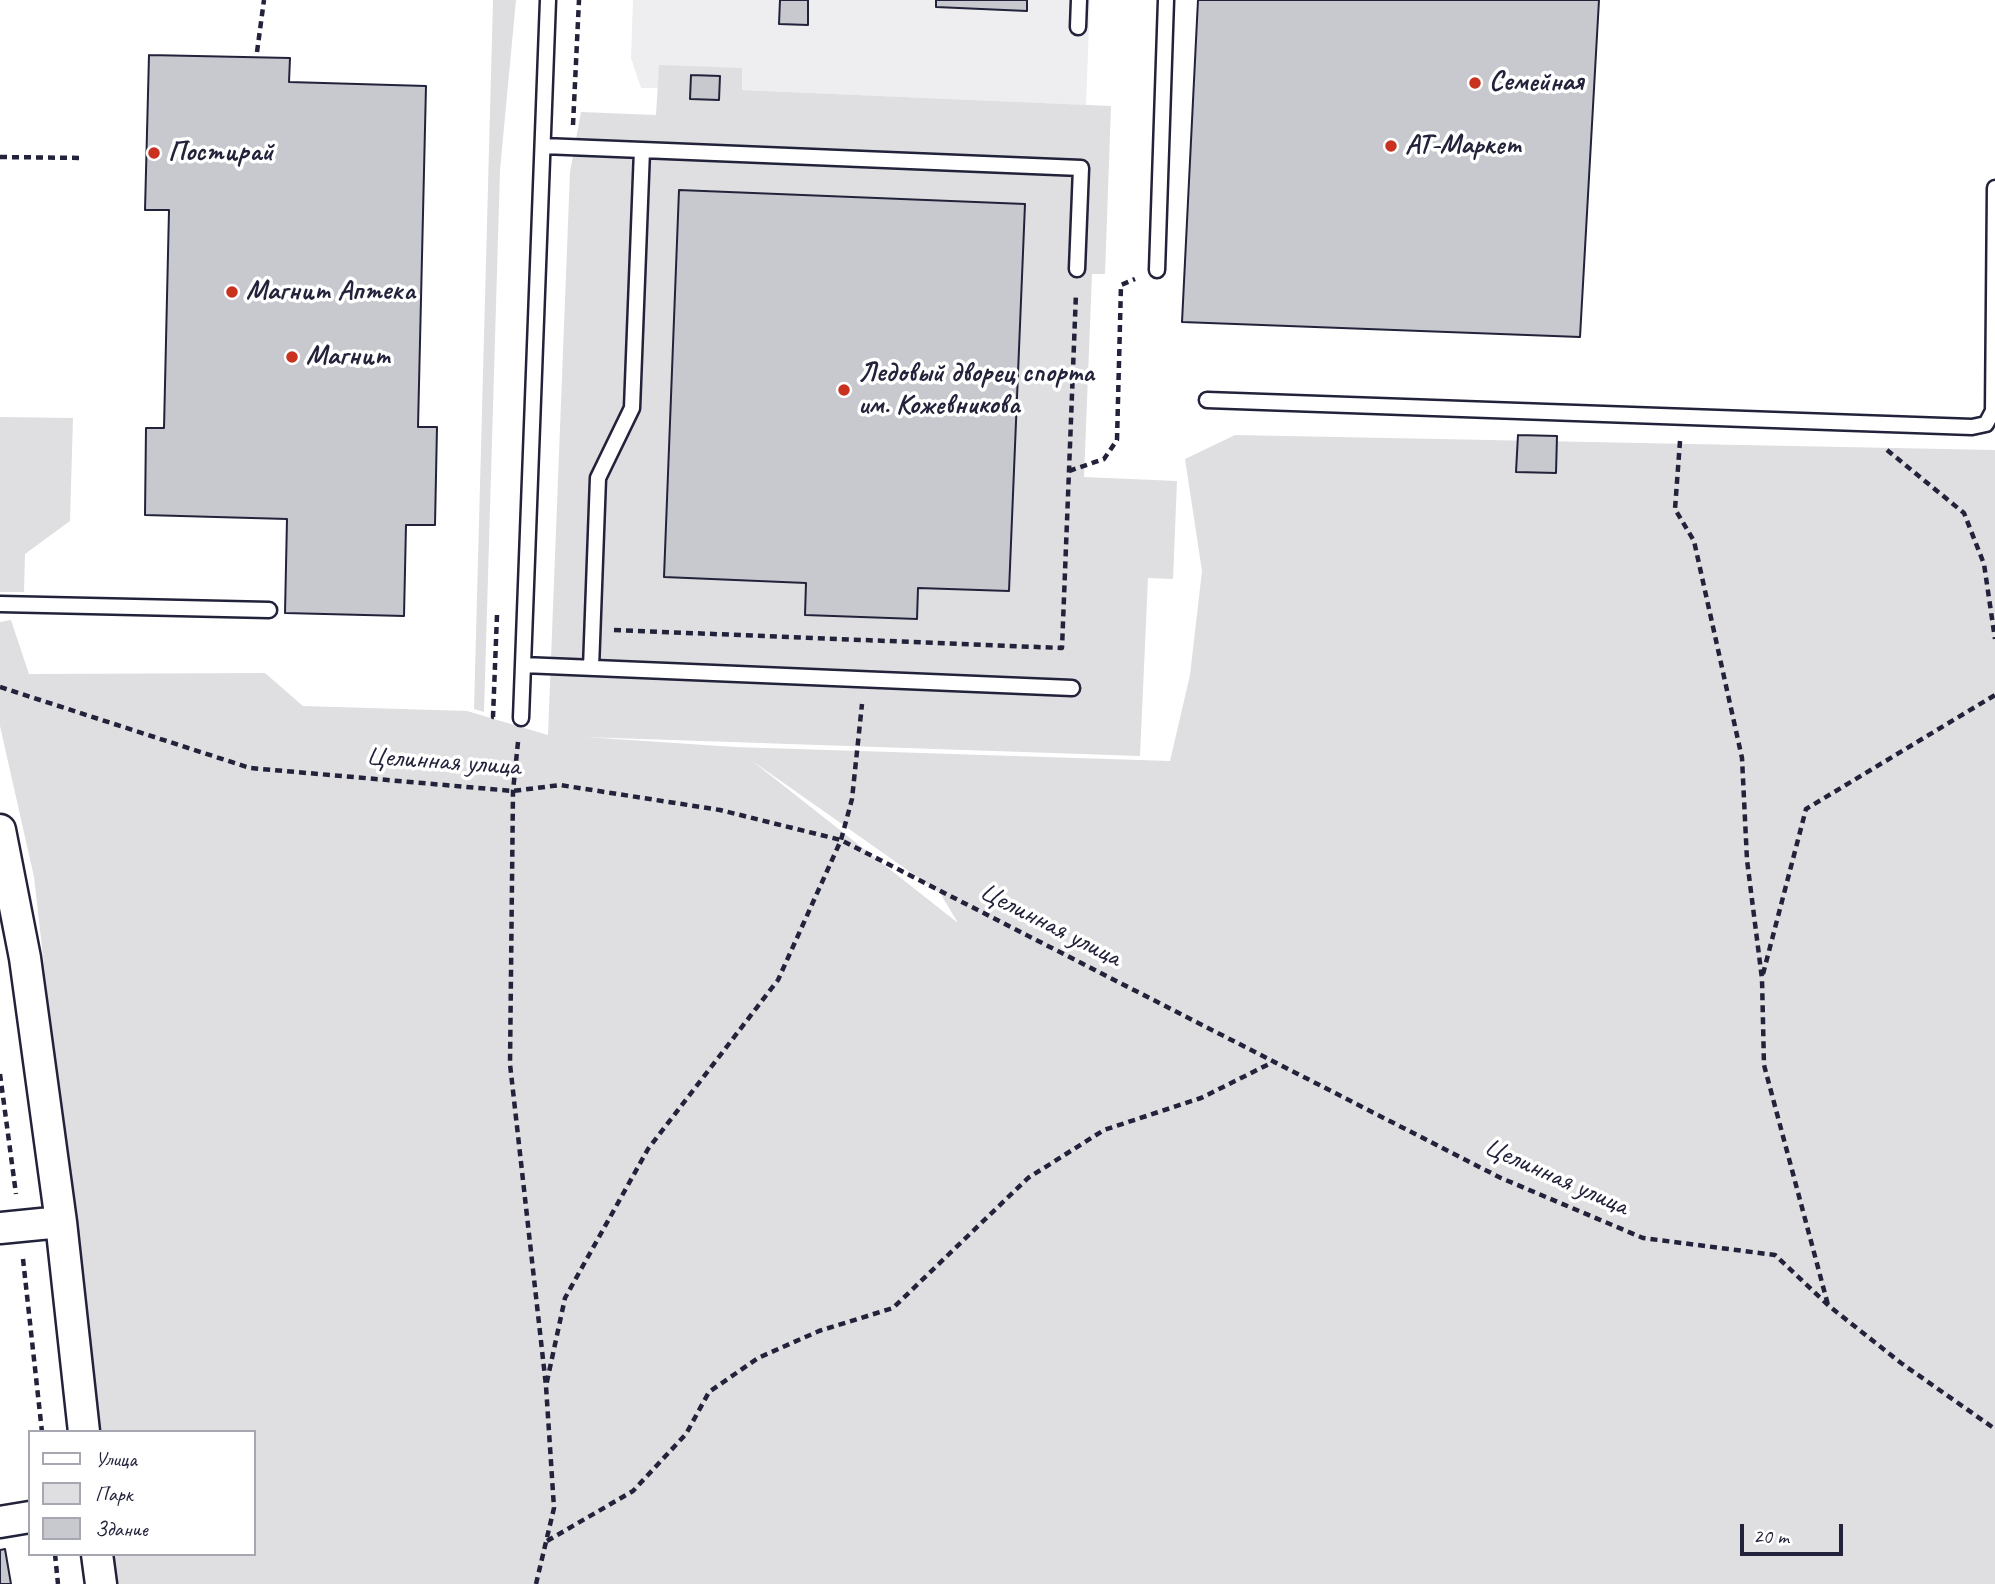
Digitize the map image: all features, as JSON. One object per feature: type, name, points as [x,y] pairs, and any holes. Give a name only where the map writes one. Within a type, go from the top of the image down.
[{"type":"street","points":[[0,830],[12,958],[61,1222],[84,1430]]},
{"type":"street","points":[[0,1228],[61,1222]]},
{"type":"street","points":[[0,1522],[28,1517]]},
{"type":"street","points":[[97,1556],[101,1584]]},
{"type":"lane","points":[[521,718],[548,0]]},
{"type":"lane","points":[[1078,27],[1079,0]]},
{"type":"lane","points":[[1157,270],[1166,0]]},
{"type":"lane","points":[[542,146],[1081,168],[1077,270]]},
{"type":"lane","points":[[591,668],[598,478],[632,408],[642,150]]},
{"type":"lane","points":[[1207,400],[1972,427],[1986,424],[1993,411],[1995,188]]},
{"type":"lane","points":[[0,604],[269,611]]},
{"type":"lane","points":[[523,665],[1072,688]]},
{"type":"path","points":[[257,52],[264,0]]},
{"type":"path","points":[[573,147],[579,0]]},
{"type":"path","points":[[0,157],[84,158]]},
{"type":"path","points":[[592,629],[1062,648],[1077,270]]},
{"type":"path","points":[[1069,471],[1104,459],[1117,440],[1121,285],[1157,270]]},
{"type":"path","points":[[1682,416],[1675,509],[1694,541],[1741,758],[1748,860],[1762,979],[1764,1065],[1829,1306]]},
{"type":"path","points":[[1836,422],[1899,457],[1964,513],[1984,564],[1995,639]]},
{"type":"path","points":[[546,1386],[565,1298],[648,1150],[778,980],[841,840],[852,799],[864,679]]},
{"type":"path","name":"Целинная улица","points":[[0,687],[250,768],[513,791],[560,785],[720,810],[841,840],[1501,1178],[1643,1238],[1775,1255],[1829,1306],[1901,1363],[1995,1429]]},
{"type":"path","points":[[1762,979],[1806,808],[1995,695]]},
{"type":"path","points":[[521,718],[513,791],[510,1064],[546,1386],[554,1508],[536,1584]]},
{"type":"path","points":[[546,1541],[633,1491],[686,1434],[709,1392],[758,1358],[819,1331],[893,1308],[1028,1178],[1104,1130],[1201,1098],[1273,1062]]},
{"type":"path","points":[[55,1556],[58,1584]]},
{"type":"shaded area","points":[[633,0],[1090,0],[1086,105],[742,90],[742,68],[658,88],[641,88],[631,58]]},
{"type":"green space","points":[[493,0],[516,0],[500,170],[484,712],[474,709]]},
{"type":"green space","points":[[659,65],[742,68],[742,90],[1111,106],[1105,274],[1092,274],[1084,477],[1177,481],[1173,579],[1148,578],[1140,756],[585,737],[735,747],[1170,761],[1190,675],[1202,571],[1185,459],[1235,435],[1995,450],[1995,1584],[115,1584],[111,1556],[256,1556],[256,1430],[97,1430],[34,877],[0,726],[0,622],[11,620],[29,674],[265,673],[303,706],[467,711],[548,735],[570,172],[581,112],[656,115]],"holes":[[[751,760],[940,893],[958,923]]]},
{"type":"green space","points":[[0,417],[73,418],[70,521],[25,554],[24,592],[0,592]]},
{"type":"building","points":[[780,0],[808,0],[808,25],[779,24]]},
{"type":"building","points":[[936,0],[1027,0],[1027,11],[936,7]]},
{"type":"building","name":"АТ-Маркет","points":[[1198,0],[1599,0],[1580,337],[1182,322]]},
{"type":"building","name":"Магнит","points":[[149,55],[290,58],[289,82],[426,86],[418,427],[437,427],[435,525],[406,525],[404,616],[285,613],[287,519],[145,515],[146,428],[164,428],[169,210],[145,210]]},
{"type":"building","points":[[691,75],[720,76],[719,100],[690,99]]},
{"type":"building","name":"Ледовый дворец спорта им. Кожевникова","points":[[679,190],[1025,204],[1009,591],[918,588],[917,619],[805,615],[806,583],[664,577]]},
{"type":"building","points":[[1518,435],[1557,436],[1556,473],[1516,472]]},
{"type":"building","points":[[5,1549],[11,1584],[0,1584],[0,1550]]},
{"type":"place","name":"Семейная","points":[[1475,83]]},
{"type":"place","name":"АТ-Маркет","points":[[1391,146]]},
{"type":"place","name":"Постирай","points":[[154,153]]},
{"type":"place","name":"Магнит Аптека","points":[[232,292]]},
{"type":"place","name":"Магнит","points":[[292,357]]},
{"type":"place","name":"Ледовый дворец спорта им. Кожевникова","points":[[844,390]]}]
